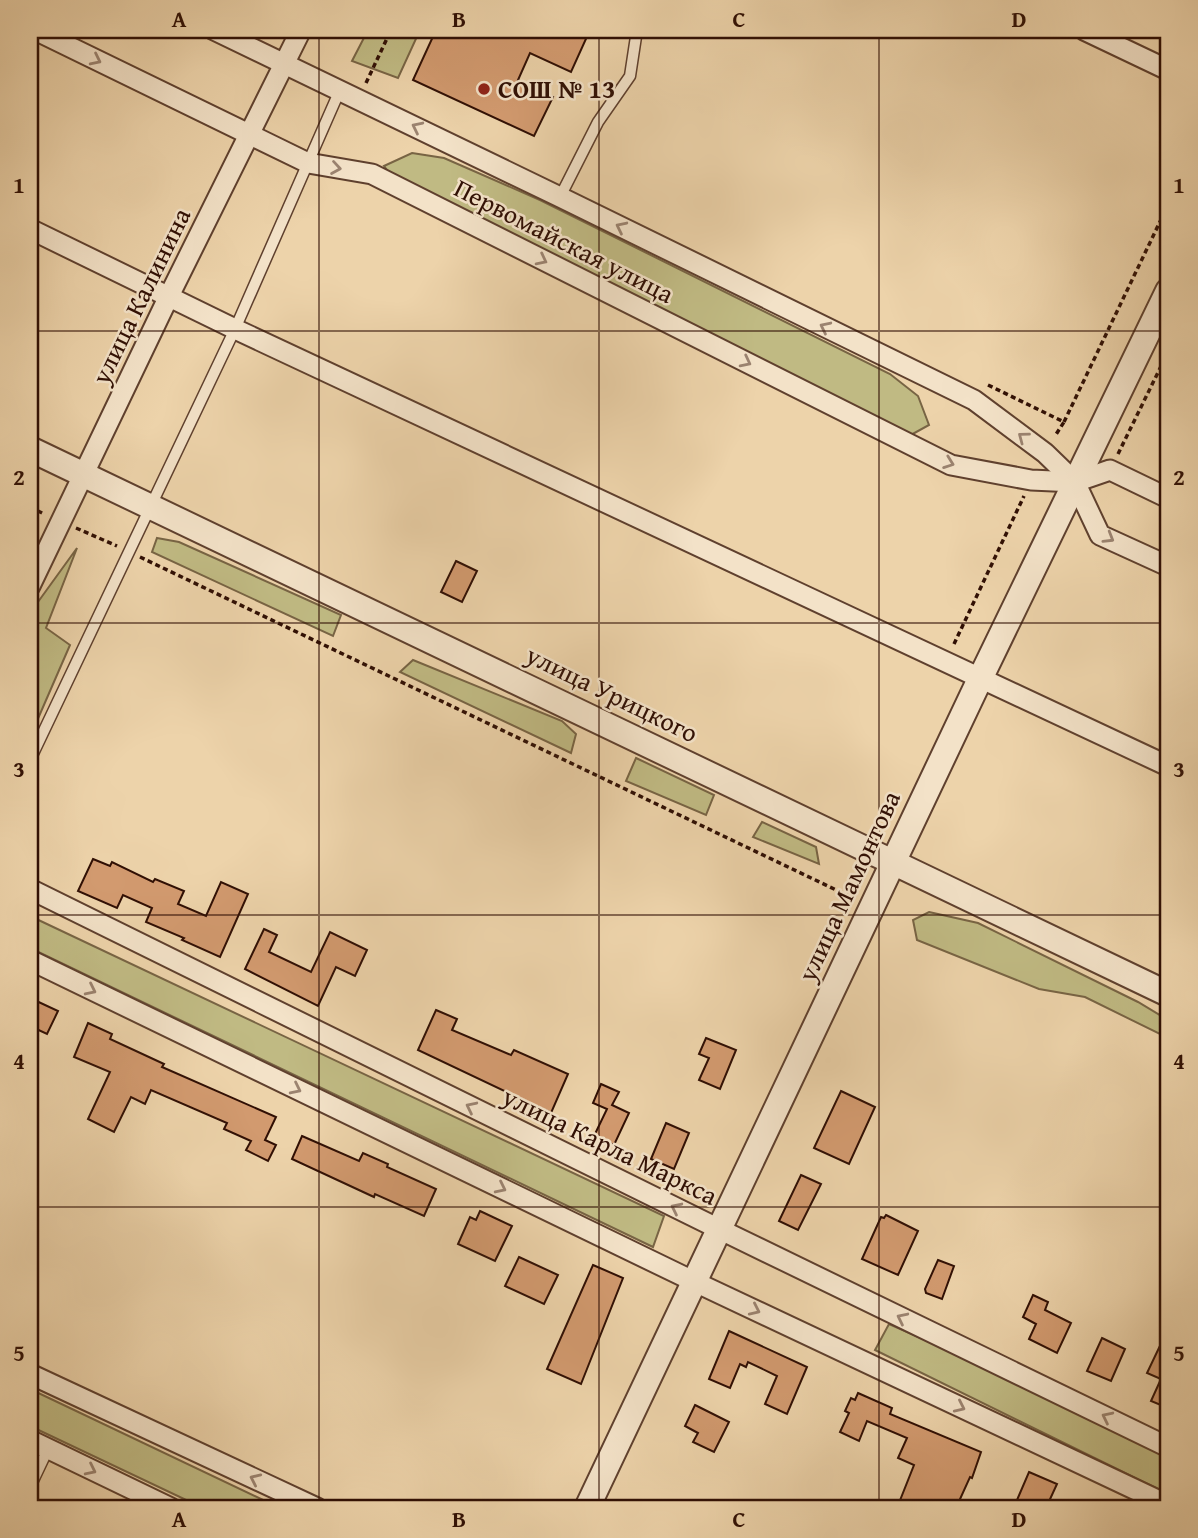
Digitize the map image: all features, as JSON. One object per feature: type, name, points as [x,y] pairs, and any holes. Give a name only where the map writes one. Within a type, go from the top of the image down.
[{"type":"street","name":"Первомайская улица","points":[[35,30],[308,163],[372,174],[951,465],[1031,480],[1074,482],[1110,470]]},
{"type":"street","name":"Первомайская улица","points":[[214,30],[974,400],[1045,453],[1074,482],[1100,535],[1168,566]]},
{"type":"street","name":"улица Калинина","points":[[30,586],[82,474],[301,30]]},
{"type":"street","points":[[1084,30],[1168,70]]},
{"type":"street","points":[[30,229],[235,329],[1168,766]]},
{"type":"street","name":"улица Мамонтова","points":[[587,1508],[1074,482],[1168,291]]},
{"type":"street","name":"улица Урицкого","points":[[30,449],[1168,994]]},
{"type":"street","points":[[1110,470],[1168,498]]},
{"type":"street","name":"улица Карла Маркса","points":[[30,889],[1168,1447]]},
{"type":"street","points":[[30,960],[693,1281],[1168,1505]]},
{"type":"street","points":[[30,1374],[317,1508]]},
{"type":"street","points":[[30,1440],[171,1508]]},
{"type":"lane","points":[[560,197],[598,122],[629,76],[637,30]]},
{"type":"lane","points":[[30,760],[235,329],[336,99]]},
{"type":"lane","points":[[30,1488],[48,1449]]},
{"type":"path","points":[[366,83],[391,30]]},
{"type":"path","points":[[1064,422],[1168,205]]},
{"type":"path","points":[[1110,470],[1168,352]]},
{"type":"path","points":[[60,522],[129,551],[872,907]]},
{"type":"shaded area","points":[[368,30],[420,30],[398,78],[352,61]]},
{"type":"shaded area","points":[[412,153],[444,158],[540,200],[890,374],[918,396],[929,425],[909,436],[400,187],[384,166]]},
{"type":"shaded area","points":[[157,538],[179,542],[341,615],[333,636],[152,552]]},
{"type":"shaded area","points":[[77,548],[46,628],[70,645],[30,737],[30,613]]},
{"type":"shaded area","points":[[413,660],[562,721],[576,734],[571,753],[400,672]]},
{"type":"shaded area","points":[[636,758],[714,795],[706,815],[626,781]]},
{"type":"shaded area","points":[[762,822],[816,847],[819,864],[753,837]]},
{"type":"shaded area","points":[[929,912],[978,923],[1138,1002],[1168,1020],[1168,1038],[1085,997],[1039,989],[917,940],[913,920]]},
{"type":"shaded area","points":[[30,916],[664,1216],[653,1247],[30,948]]},
{"type":"shaded area","points":[[889,1324],[1100,1417],[1168,1458],[1168,1494],[875,1350]]},
{"type":"shaded area","points":[[30,1389],[280,1508],[203,1508],[30,1426]]},
{"type":"building","name":"СОШ № 13","points":[[436,30],[590,30],[571,72],[530,53],[518,80],[553,97],[534,136],[413,80]]},
{"type":"building","points":[[456,561],[477,571],[462,602],[441,592]]},
{"type":"building","points":[[93,859],[110,866],[112,862],[153,882],[155,879],[184,891],[178,904],[206,916],[221,882],[248,894],[220,957],[146,922],[152,908],[123,895],[117,908],[78,891]]},
{"type":"building","points":[[264,929],[277,935],[269,952],[311,972],[330,932],[367,950],[355,976],[336,967],[318,1006],[245,969]]},
{"type":"building","points":[[30,998],[58,1011],[47,1034],[30,1026]]},
{"type":"building","points":[[436,1010],[457,1019],[452,1030],[511,1055],[514,1050],[568,1074],[551,1113],[418,1050]]},
{"type":"building","points":[[88,1023],[112,1034],[110,1039],[164,1064],[162,1067],[276,1117],[265,1140],[276,1145],[268,1161],[246,1150],[251,1141],[224,1129],[227,1123],[151,1090],[145,1104],[131,1097],[114,1132],[88,1119],[110,1072],[74,1057]]},
{"type":"building","points":[[706,1038],[736,1050],[720,1089],[699,1080],[709,1058],[699,1054]]},
{"type":"building","points":[[601,1084],[619,1092],[612,1105],[629,1113],[614,1145],[594,1136],[607,1109],[593,1103]]},
{"type":"building","points":[[841,1091],[875,1107],[849,1164],[814,1148]]},
{"type":"building","points":[[666,1123],[689,1133],[674,1169],[651,1159]]},
{"type":"building","points":[[302,1136],[359,1161],[363,1153],[436,1189],[424,1216],[375,1194],[374,1197],[292,1159]]},
{"type":"building","points":[[801,1175],[821,1184],[798,1230],[779,1221]]},
{"type":"building","points":[[480,1211],[512,1226],[495,1261],[458,1244],[470,1217],[476,1220]]},
{"type":"building","points":[[886,1215],[918,1231],[898,1275],[862,1259],[881,1217]]},
{"type":"building","points":[[519,1257],[558,1275],[544,1304],[505,1286]]},
{"type":"building","points":[[938,1260],[954,1266],[942,1299],[926,1293],[925,1289]]},
{"type":"building","points":[[593,1265],[623,1278],[581,1384],[547,1369]]},
{"type":"building","points":[[1033,1295],[1048,1302],[1045,1310],[1071,1323],[1057,1353],[1029,1339],[1036,1324],[1023,1317]]},
{"type":"building","points":[[1168,1329],[1168,1408],[1151,1401],[1161,1379],[1147,1373]]},
{"type":"building","points":[[729,1331],[807,1367],[787,1414],[765,1404],[777,1376],[748,1362],[746,1367],[740,1364],[730,1388],[709,1379]]},
{"type":"building","points":[[1102,1338],[1125,1349],[1111,1381],[1087,1371]]},
{"type":"building","points":[[858,1393],[892,1408],[890,1414],[981,1452],[972,1478],[970,1477],[956,1508],[897,1508],[914,1465],[898,1458],[907,1438],[867,1421],[859,1441],[840,1432],[849,1413],[845,1411],[851,1398],[855,1400]]},
{"type":"building","points":[[695,1405],[729,1422],[714,1452],[693,1442],[698,1433],[685,1426]]},
{"type":"building","points":[[1029,1472],[1057,1484],[1046,1508],[1035,1508],[1017,1500]]},
{"type":"place","name":"СОШ № 13","points":[[484,89]]}]
